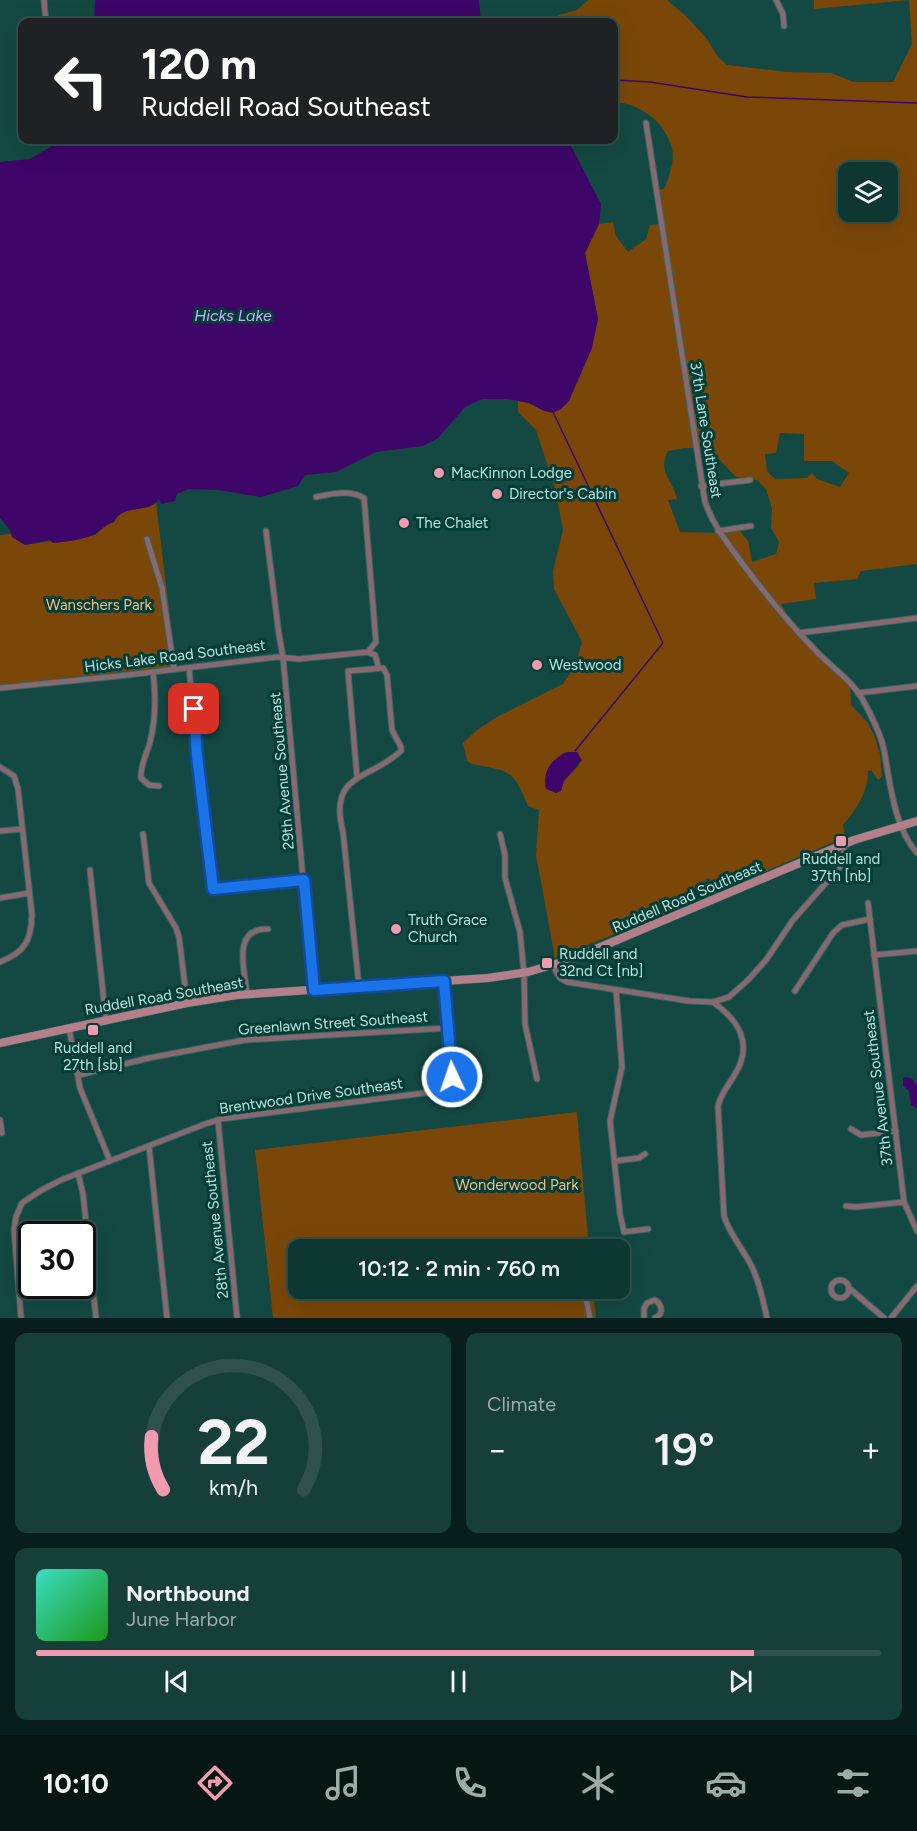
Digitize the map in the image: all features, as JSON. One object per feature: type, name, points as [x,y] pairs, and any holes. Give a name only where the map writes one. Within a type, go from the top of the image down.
[{"type":"main road","name":"Ruddell Road Southeast","points":[[0,1043],[187,1003],[248,994],[488,978],[553,966],[843,845],[917,821]]},
{"type":"street","points":[[44,0],[46,18]]},
{"type":"street","points":[[776,0],[783,14],[784,26]]},
{"type":"street","name":"37th Lane Southeast","points":[[646,123],[705,502],[718,531],[762,590],[799,633],[850,681],[858,693],[883,748],[885,765],[902,825],[917,853]]},
{"type":"street","points":[[701,486],[750,480]]},
{"type":"street","points":[[316,497],[359,494],[364,498],[376,642],[368,652],[375,655],[379,668]]},
{"type":"street","points":[[718,531],[751,526]]},
{"type":"street","name":"29th Avenue Southeast","points":[[266,531],[283,657],[314,990]]},
{"type":"street","points":[[147,538],[162,588],[174,669]]},
{"type":"street","points":[[799,633],[917,618]]},
{"type":"street","name":"Hicks Lake Road Southeast","points":[[0,688],[283,657],[299,659],[368,652]]},
{"type":"street","points":[[189,668],[213,889],[304,880]]},
{"type":"street","points":[[357,777],[348,671],[379,668],[387,673],[392,730],[402,749],[399,754],[357,777],[343,793],[339,810],[359,987]]},
{"type":"street","points":[[153,672],[156,708],[141,778],[149,785],[159,786]]},
{"type":"street","points":[[858,693],[917,686]]},
{"type":"street","points":[[0,766],[14,776],[18,789],[32,915],[31,932],[25,946],[16,955],[0,962]]},
{"type":"street","points":[[0,831],[22,829]]},
{"type":"street","points":[[143,834],[149,883],[179,937],[187,1003]]},
{"type":"street","points":[[500,834],[505,878],[520,932],[525,1024],[537,1079]]},
{"type":"street","points":[[553,966],[562,980],[616,990],[689,1001],[713,1002],[729,997],[766,960],[793,920],[841,866],[845,857],[843,845]]},
{"type":"street","points":[[90,870],[106,1021]]},
{"type":"street","points":[[0,898],[29,893]]},
{"type":"street","name":"37th Avenue Southeast","points":[[868,903],[904,1202],[917,1231]]},
{"type":"street","points":[[795,991],[833,933],[842,925],[870,919]]},
{"type":"street","points":[[248,994],[243,954],[244,943],[247,937],[256,930],[268,929]]},
{"type":"street","points":[[874,955],[917,951]]},
{"type":"street","name":"Brentwood Drive Southeast","points":[[21,1318],[14,1230],[22,1203],[61,1179],[218,1120],[440,1091],[449,1086],[452,1077],[444,981]]},
{"type":"street","points":[[616,990],[622,1067],[619,1088],[610,1116],[620,1214],[624,1232],[648,1229]]},
{"type":"street","points":[[713,1002],[738,1025],[742,1038],[741,1063],[720,1096],[718,1106],[724,1216],[730,1232],[746,1255],[758,1281],[767,1318]]},
{"type":"street","points":[[69,1028],[80,1088],[110,1161]]},
{"type":"street","name":"Greenlawn Street Southeast","points":[[79,1075],[149,1058],[245,1040],[448,1028]]},
{"type":"street","points":[[0,1120],[2,1133]]},
{"type":"street","name":"28th Avenue Southeast","points":[[218,1120],[237,1318]]},
{"type":"street","points":[[851,1129],[861,1135],[896,1131]]},
{"type":"street","points":[[149,1146],[167,1318]]},
{"type":"street","points":[[615,1161],[639,1158],[645,1154]]},
{"type":"street","points":[[78,1173],[83,1194],[96,1318]]},
{"type":"street","points":[[846,1206],[904,1202]]},
{"type":"street","points":[[891,1318],[917,1286]]},
{"type":"street","points":[[849,1288],[884,1318]]},
{"type":"street","points":[[586,1299],[590,1318]]},
{"type":"street","points":[[644,1318],[644,1308],[647,1303],[655,1300],[661,1310],[655,1318]]},
{"type":"green space","points":[[588,0],[667,0],[686,16],[727,65],[787,72],[831,73],[854,82],[893,82],[912,44],[909,0],[917,0],[917,564],[861,571],[857,579],[814,583],[816,599],[781,604],[795,628],[850,681],[851,705],[867,722],[874,735],[880,754],[882,777],[878,780],[871,770],[868,771],[861,800],[843,825],[845,837],[720,891],[707,878],[680,908],[555,958],[536,855],[539,810],[528,806],[518,785],[508,774],[467,761],[463,743],[477,730],[497,717],[563,684],[575,666],[582,642],[554,589],[553,571],[563,530],[555,488],[536,430],[518,412],[518,400],[530,403],[544,411],[598,319],[585,253],[599,224],[613,222],[616,236],[628,252],[646,239],[650,225],[661,224],[656,191],[664,189],[673,159],[669,139],[657,122],[642,110],[618,102],[618,18],[555,18],[577,10]],"holes":[[[780,433],[804,434],[804,461],[832,461],[849,473],[840,487],[817,479],[812,473],[807,478],[775,479],[767,471],[765,454],[776,453]],[[704,448],[717,457],[736,477],[757,480],[766,489],[772,509],[771,528],[779,542],[776,554],[752,562],[748,541],[739,530],[718,533],[680,532],[668,500],[677,499],[666,475],[665,458],[668,451]],[[575,752],[579,765],[564,781],[562,754]]]},
{"type":"green space","points":[[814,0],[909,0],[814,9]]},
{"type":"green space","name":"Wanschers Park","points":[[156,503],[176,666],[0,685],[0,535],[11,534],[25,545],[95,535],[122,514]]},
{"type":"green space","name":"Wonderwood Park","points":[[577,1112],[588,1239],[288,1239],[288,1299],[594,1299],[596,1318],[273,1318],[255,1150]]},
{"type":"water","points":[[95,0],[479,0],[481,18],[94,18]]},
{"type":"water","name":"Hicks Lake","points":[[55,144],[570,144],[601,204],[599,224],[585,253],[598,319],[592,348],[569,401],[553,413],[529,403],[506,399],[482,399],[465,407],[438,438],[423,446],[376,452],[336,472],[305,475],[298,486],[261,497],[218,490],[189,489],[177,494],[175,501],[161,504],[159,499],[149,507],[123,513],[114,522],[88,537],[53,543],[50,540],[25,545],[12,537],[10,530],[0,518],[0,162],[30,159]]},
{"type":"water","points":[[567,752],[577,752],[582,760],[564,781],[561,791],[556,793],[546,789],[545,777],[549,767],[556,758]]},
{"type":"water","points":[[905,1077],[912,1078],[917,1086],[917,1108],[911,1105],[909,1091],[903,1086]]},
{"type":"waterway","points":[[618,80],[650,82],[747,97],[917,103]]},
{"type":"waterway","points":[[553,412],[663,643],[575,751]]},
{"type":"place","name":"MacKinnon Lodge","points":[[439,473]]},
{"type":"place","name":"Director's Cabin","points":[[497,494]]},
{"type":"place","name":"The Chalet","points":[[404,523]]},
{"type":"place","name":"Westwood","points":[[537,665]]},
{"type":"place","name":"Ruddell and 37th [nb]","points":[[841,841]]},
{"type":"place","name":"Truth Grace Church","points":[[396,929]]},
{"type":"place","name":"Ruddell and 32nd Ct [nb]","points":[[547,963]]},
{"type":"place","name":"Ruddell and 27th [sb]","points":[[93,1030]]},
{"type":"route","points":[[194,709],[197,756],[213,889],[304,880],[314,990],[444,981],[452,1077]]}]
